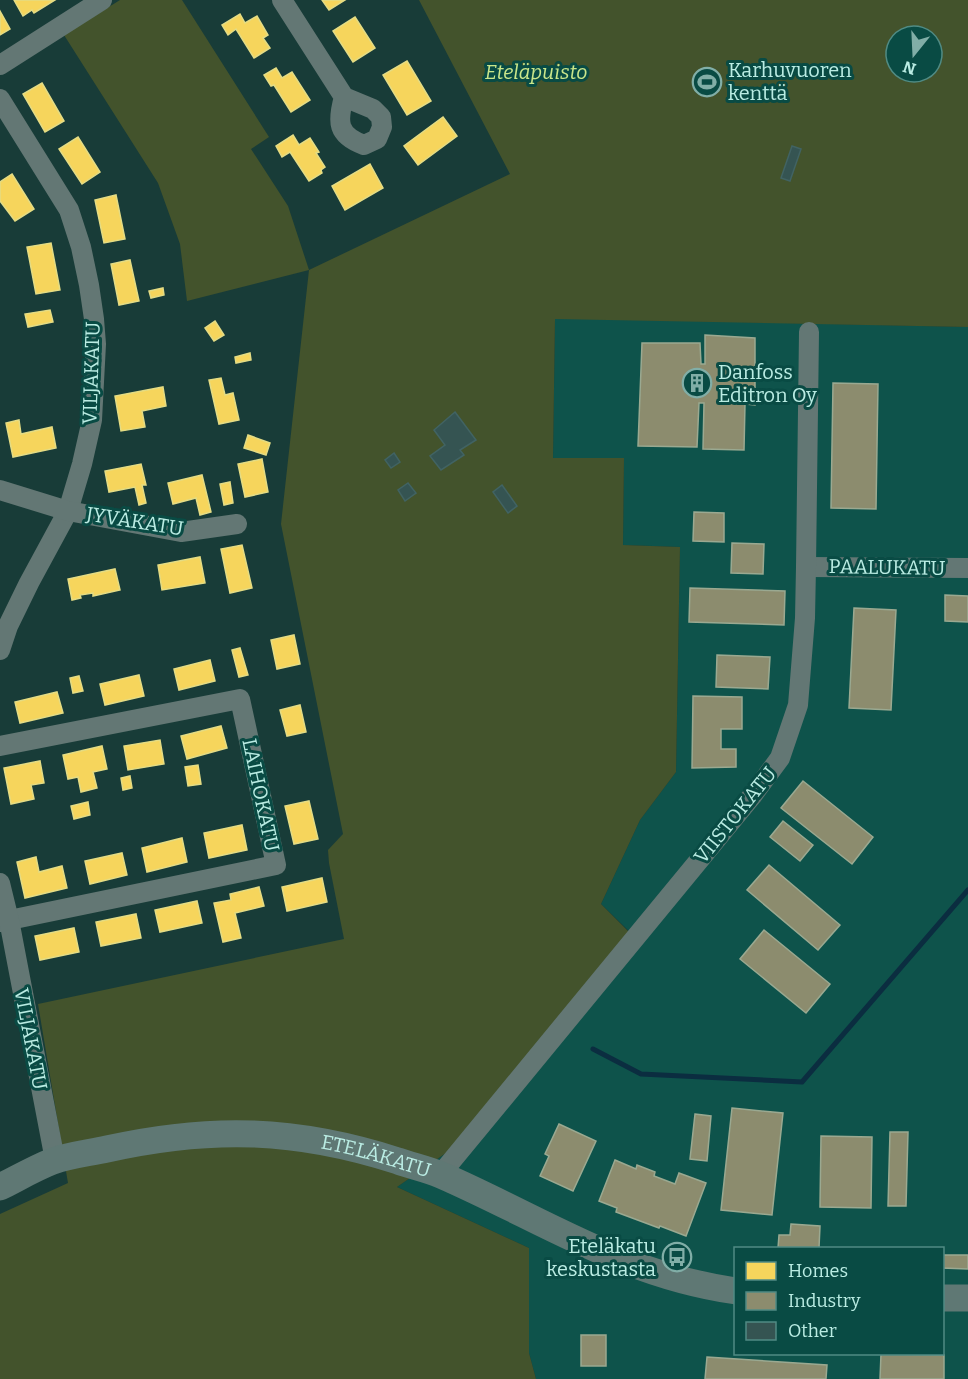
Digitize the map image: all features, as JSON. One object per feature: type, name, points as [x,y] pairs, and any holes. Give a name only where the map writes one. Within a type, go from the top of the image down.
[{"type":"main road","name":"ETELÄKATU","points":[[0,1186],[55,1160],[180,1136],[237,1132],[297,1137],[356,1147],[440,1175],[563,1236],[616,1259],[661,1275],[734,1291]]},
{"type":"main road","points":[[944,1298],[968,1298]]},
{"type":"street","points":[[0,65],[102,0]]},
{"type":"street","points":[[282,0],[344,97]]},
{"type":"street","name":"VILJAKATU","points":[[0,99],[69,210],[81,247],[89,285],[96,344],[92,420],[68,511],[29,583],[8,626],[0,650]]},
{"type":"street","name":"VIISTOKATU","points":[[440,1175],[752,796],[780,758],[798,705],[805,618],[809,332]]},
{"type":"street","name":"JYVÄKATU","points":[[0,490],[68,511],[181,532],[237,524]]},
{"type":"street","name":"PAALUKATU","points":[[806,567],[968,568]]},
{"type":"street","name":"LAIHOKATU","points":[[0,746],[240,699],[276,865],[4,921]]},
{"type":"street","name":"VILJAKATU","points":[[0,883],[4,921],[55,1160]]},
{"type":"shaded area","points":[[555,318],[968,327],[968,1379],[536,1379],[529,1353],[529,1248],[397,1187],[456,1146],[630,932],[601,904],[640,820],[676,772],[680,547],[623,545],[624,458],[553,458]]},
{"type":"green space","points":[[120,0],[182,0],[269,137],[251,149],[288,206],[309,270],[187,301],[180,244],[158,183],[64,35]]},
{"type":"green space","name":"Eteläpuisto","points":[[419,0],[968,0],[968,327],[555,319],[553,458],[624,458],[623,545],[680,547],[676,772],[640,820],[601,904],[630,933],[456,1146],[397,1187],[529,1248],[529,1353],[536,1379],[0,1379],[0,1214],[68,1183],[38,1004],[344,939],[328,850],[343,834],[281,524],[309,270],[510,174]]},
{"type":"building: Homes","points":[[14,0],[55,0],[34,13],[32,10],[23,16]]},
{"type":"building: Homes","points":[[322,0],[345,0],[329,10]]},
{"type":"building: Homes","points":[[0,11],[10,29],[0,35]]},
{"type":"building: Homes","points":[[240,14],[245,23],[257,16],[268,35],[263,38],[270,48],[254,58],[236,29],[228,35],[222,25]]},
{"type":"building: Homes","points":[[355,17],[375,48],[353,62],[333,31]]},
{"type":"building: Homes","points":[[407,61],[431,101],[407,115],[383,75]]},
{"type":"building: Homes","points":[[276,68],[282,78],[292,72],[310,100],[291,112],[274,85],[271,86],[264,75]]},
{"type":"building: Homes","points":[[42,83],[64,121],[45,132],[23,94]]},
{"type":"building: Homes","points":[[443,117],[457,136],[418,165],[404,146]]},
{"type":"building: Homes","points":[[293,135],[299,145],[310,138],[325,167],[321,170],[322,173],[309,181],[290,152],[282,157],[276,146]]},
{"type":"building: Homes","points":[[78,137],[100,172],[82,184],[59,149]]},
{"type":"building: Homes","points":[[370,164],[383,188],[345,210],[332,186]]},
{"type":"building: Homes","points":[[12,174],[34,209],[15,221],[0,201],[0,182]]},
{"type":"building: Homes","points":[[116,195],[125,239],[104,243],[95,200]]},
{"type":"building: Homes","points":[[51,243],[60,290],[36,294],[27,247]]},
{"type":"building: Homes","points":[[130,260],[139,301],[119,305],[111,264]]},
{"type":"building: Homes","points":[[163,288],[164,295],[151,298],[149,291]]},
{"type":"building: Homes","points":[[50,310],[53,322],[28,327],[25,314]]},
{"type":"building: Homes","points":[[215,321],[224,335],[214,341],[205,328]]},
{"type":"building: Homes","points":[[250,353],[251,360],[236,363],[235,357]]},
{"type":"building: Homes","points":[[221,378],[225,395],[233,393],[239,420],[219,424],[209,380]]},
{"type":"building: Homes","points":[[163,387],[166,406],[142,411],[145,427],[121,431],[115,396]]},
{"type":"building: Homes","points":[[19,420],[21,434],[52,427],[56,448],[13,457],[6,423]]},
{"type":"building: Homes","points":[[248,435],[270,443],[266,455],[244,448]]},
{"type":"building: Homes","points":[[262,459],[268,492],[245,497],[238,464]]},
{"type":"building: Homes","points":[[141,464],[146,485],[142,485],[146,503],[139,505],[135,487],[109,492],[105,471]]},
{"type":"building: Homes","points":[[202,475],[211,512],[200,515],[196,498],[173,504],[168,483]]},
{"type":"building: Homes","points":[[230,482],[233,503],[224,505],[220,484]]},
{"type":"building: Homes","points":[[242,545],[252,588],[230,593],[221,549]]},
{"type":"building: Homes","points":[[200,557],[205,583],[162,590],[158,565]]},
{"type":"building: Homes","points":[[115,569],[120,590],[93,596],[93,593],[80,595],[81,598],[72,600],[68,579]]},
{"type":"building: Homes","points":[[294,635],[300,664],[277,669],[271,640]]},
{"type":"building: Homes","points":[[240,648],[248,675],[239,677],[232,650]]},
{"type":"building: Homes","points":[[210,660],[215,681],[179,690],[174,669]]},
{"type":"building: Homes","points":[[139,675],[144,696],[105,705],[100,684]]},
{"type":"building: Homes","points":[[79,676],[83,691],[73,693],[70,678]]},
{"type":"building: Homes","points":[[57,692],[63,713],[20,723],[15,702]]},
{"type":"building: Homes","points":[[300,705],[306,732],[287,736],[280,710]]},
{"type":"building: Homes","points":[[221,726],[227,748],[187,759],[181,736]]},
{"type":"building: Homes","points":[[160,740],[164,764],[128,770],[124,746]]},
{"type":"building: Homes","points":[[102,746],[107,769],[93,772],[97,788],[81,792],[78,777],[68,779],[63,755]]},
{"type":"building: Homes","points":[[40,761],[44,783],[31,785],[34,799],[11,804],[4,768]]},
{"type":"building: Homes","points":[[198,765],[201,784],[188,786],[185,767]]},
{"type":"building: Homes","points":[[130,776],[132,788],[123,790],[121,778]]},
{"type":"building: Homes","points":[[309,801],[318,839],[294,844],[285,806]]},
{"type":"building: Homes","points":[[88,802],[90,815],[74,819],[71,806]]},
{"type":"building: Homes","points":[[242,825],[247,850],[209,858],[204,833]]},
{"type":"building: Homes","points":[[182,838],[187,862],[147,872],[142,848]]},
{"type":"building: Homes","points":[[122,853],[127,875],[90,884],[85,861]]},
{"type":"building: Homes","points":[[36,857],[39,872],[62,866],[67,888],[25,898],[17,862]]},
{"type":"building: Homes","points":[[322,878],[327,902],[287,911],[282,887]]},
{"type":"building: Homes","points":[[259,887],[264,906],[235,913],[241,938],[223,942],[214,903],[231,900],[230,894]]},
{"type":"building: Homes","points":[[197,901],[202,923],[160,932],[155,910]]},
{"type":"building: Homes","points":[[136,914],[141,938],[101,946],[96,922]]},
{"type":"building: Homes","points":[[74,928],[79,952],[40,960],[35,936]]},
{"type":"building: Industry","name":"Danfoss Editron Oy","points":[[705,335],[755,338],[755,405],[745,404],[744,450],[703,449],[704,403],[699,403],[697,447],[638,446],[642,343],[700,343],[701,364],[705,364]]},
{"type":"building: Industry","points":[[833,383],[878,384],[876,509],[831,508]]},
{"type":"building: Industry","points":[[694,512],[724,513],[724,542],[693,541]]},
{"type":"building: Industry","points":[[732,543],[764,544],[763,574],[731,573]]},
{"type":"building: Industry","points":[[690,588],[785,591],[784,625],[689,622]]},
{"type":"building: Industry","points":[[945,595],[968,596],[968,622],[945,621]]},
{"type":"building: Industry","points":[[854,608],[896,610],[891,710],[849,708]]},
{"type":"building: Industry","points":[[717,655],[770,657],[768,689],[716,687]]},
{"type":"building: Industry","points":[[693,696],[742,697],[742,729],[721,729],[721,749],[736,749],[736,767],[692,768]]},
{"type":"building: Industry","points":[[803,781],[873,837],[852,864],[781,808]]},
{"type":"building: Industry","points":[[783,821],[813,845],[800,861],[770,837]]},
{"type":"building: Industry","points":[[769,865],[840,925],[818,950],[747,890]]},
{"type":"building: Industry","points":[[764,930],[830,984],[806,1013],[740,959]]},
{"type":"building: Industry","points":[[732,1108],[783,1113],[772,1215],[721,1210]]},
{"type":"building: Industry","points":[[695,1114],[711,1116],[707,1161],[690,1159]]},
{"type":"building: Industry","points":[[559,1124],[596,1141],[573,1191],[540,1176],[549,1156],[545,1154]]},
{"type":"building: Industry","points":[[890,1132],[908,1132],[906,1206],[888,1206]]},
{"type":"building: Industry","points":[[821,1136],[872,1137],[871,1208],[820,1207]]},
{"type":"building: Industry","points":[[615,1160],[636,1169],[637,1165],[655,1172],[654,1176],[675,1184],[679,1173],[706,1183],[686,1236],[616,1212],[617,1208],[599,1201]]},
{"type":"building: Industry","points":[[791,1224],[820,1226],[819,1247],[778,1247],[779,1235],[790,1235]]},
{"type":"building: Industry","points":[[944,1255],[968,1255],[968,1269],[944,1268]]},
{"type":"building: Industry","points":[[581,1335],[606,1335],[606,1366],[581,1366]]},
{"type":"building: Industry","points":[[881,1355],[944,1355],[944,1379],[880,1379]]},
{"type":"building: Industry","points":[[707,1357],[827,1365],[826,1379],[705,1379]]},
{"type":"building: Other","points":[[792,146],[801,149],[790,181],[781,178]]},
{"type":"building: Other","points":[[455,412],[476,440],[460,450],[464,455],[441,470],[430,456],[445,445],[434,430]]},
{"type":"building: Other","points":[[394,453],[400,462],[391,468],[385,460]]},
{"type":"building: Other","points":[[408,483],[416,493],[405,501],[398,490]]},
{"type":"building: Other","points":[[502,485],[517,506],[508,513],[493,492]]},
{"type":"waterway","points":[[593,1049],[641,1074],[802,1082],[968,890]]},
{"type":"place","name":"Karhuvuoren kenttä","points":[[707,82]]},
{"type":"place","name":"Danfoss Editron Oy","points":[[697,383]]},
{"type":"place","name":"Eteläkatu keskustasta","points":[[677,1257]]}]
